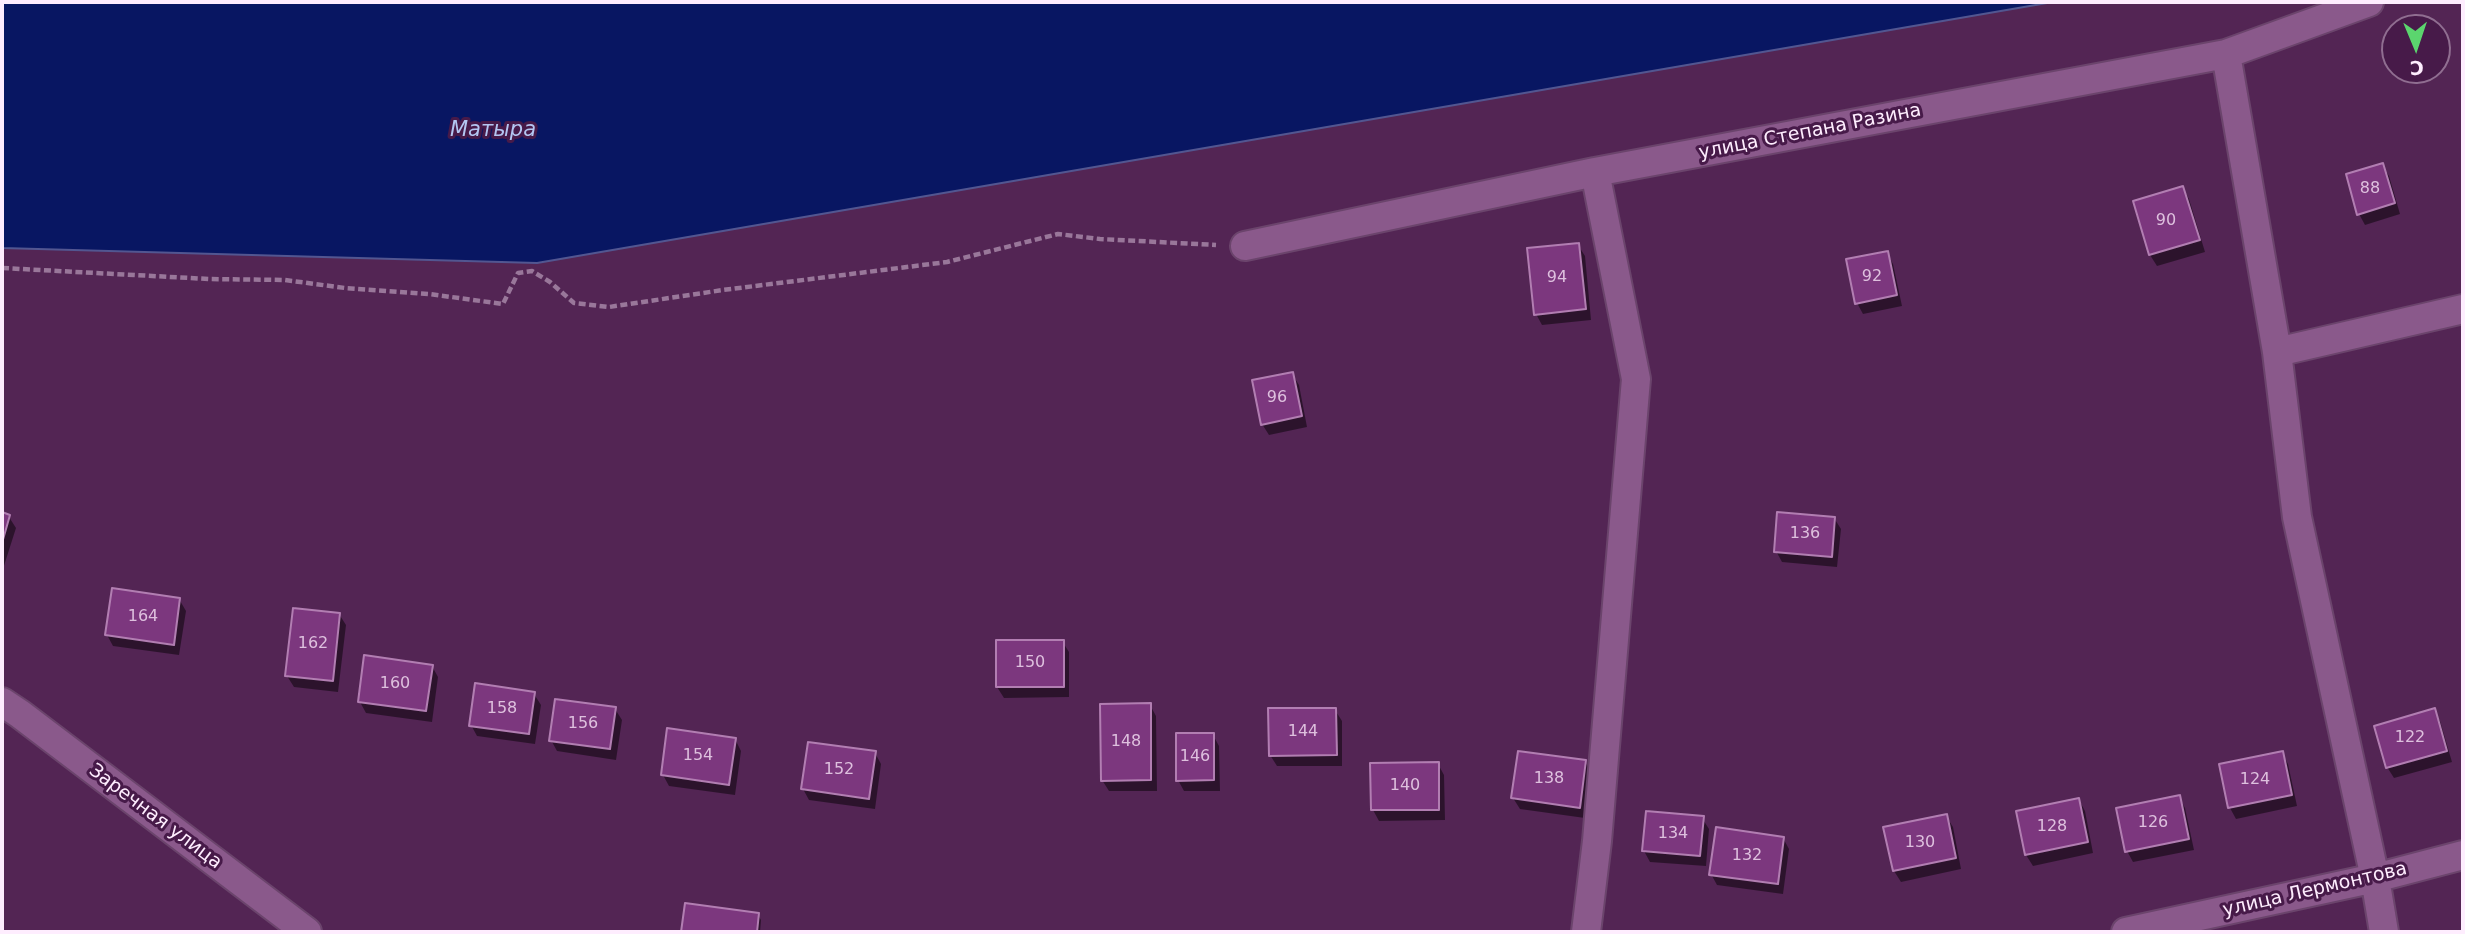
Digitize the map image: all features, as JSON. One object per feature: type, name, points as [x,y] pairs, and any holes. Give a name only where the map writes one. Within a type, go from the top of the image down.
[{"type":"street","name":"улица Степана Разина","points":[[1245,246],[1595,172],[2226,54],[2369,2]]},
{"type":"street","points":[[2226,54],[2277,352],[2297,517],[2375,878],[2384,932]]},
{"type":"street","points":[[1586,932],[1597,841],[1636,379],[1595,172]]},
{"type":"street","points":[[2277,352],[2463,309]]},
{"type":"street","name":"Заречная улица","points":[[2,702],[307,932]]},
{"type":"street","name":"улица Лермонтова","points":[[2126,932],[2375,878],[2463,855]]},
{"type":"path","points":[[2,268],[209,279],[285,280],[503,304],[518,273],[532,271],[550,282],[574,303],[609,307],[748,286],[947,262],[1058,234],[1100,239],[1245,246]]},
{"type":"water","name":"Матыра","points":[[2,2],[2053,2],[537,263],[2,248]]},
{"type":"building","points":[[2383,163],[2395,203],[2357,215],[2346,174]]},
{"type":"building","points":[[2183,186],[2200,240],[2149,255],[2133,201]]},
{"type":"building","points":[[1579,243],[1586,309],[1534,315],[1527,248]]},
{"type":"building","points":[[1888,251],[1897,295],[1855,304],[1846,259]]},
{"type":"building","points":[[1293,372],[1302,416],[1261,425],[1252,380]]},
{"type":"building","points":[[2,512],[10,515],[2,543]]},
{"type":"building","points":[[1777,512],[1835,517],[1832,557],[1774,552]]},
{"type":"building","points":[[112,588],[180,598],[174,645],[105,635]]},
{"type":"building","points":[[293,608],[340,613],[333,681],[285,676]]},
{"type":"building","points":[[996,640],[1064,640],[1064,687],[996,687]]},
{"type":"building","points":[[364,655],[433,665],[426,711],[358,702]]},
{"type":"building","points":[[475,683],[535,692],[529,734],[469,726]]},
{"type":"building","points":[[555,699],[616,707],[610,749],[549,741]]},
{"type":"building","points":[[1151,703],[1151,780],[1101,781],[1100,704]]},
{"type":"building","points":[[1268,708],[1336,708],[1337,755],[1269,756]]},
{"type":"building","points":[[2435,708],[2447,751],[2386,768],[2374,726]]},
{"type":"building","points":[[667,728],[736,738],[729,785],[661,775]]},
{"type":"building","points":[[1176,733],[1214,733],[1214,780],[1176,781]]},
{"type":"building","points":[[808,742],[876,751],[869,799],[801,789]]},
{"type":"building","points":[[1518,751],[1586,760],[1580,808],[1511,798]]},
{"type":"building","points":[[2283,751],[2292,795],[2228,808],[2219,764]]},
{"type":"building","points":[[1439,762],[1439,810],[1371,810],[1370,763]]},
{"type":"building","points":[[2180,795],[2189,839],[2125,852],[2116,808]]},
{"type":"building","points":[[2079,798],[2088,842],[2025,855],[2016,811]]},
{"type":"building","points":[[1646,811],[1704,816],[1700,856],[1642,851]]},
{"type":"building","points":[[1947,814],[1956,858],[1893,871],[1883,827]]},
{"type":"building","points":[[1716,827],[1784,837],[1778,884],[1709,875]]},
{"type":"building","points":[[685,903],[759,913],[757,932],[681,932]]}]
